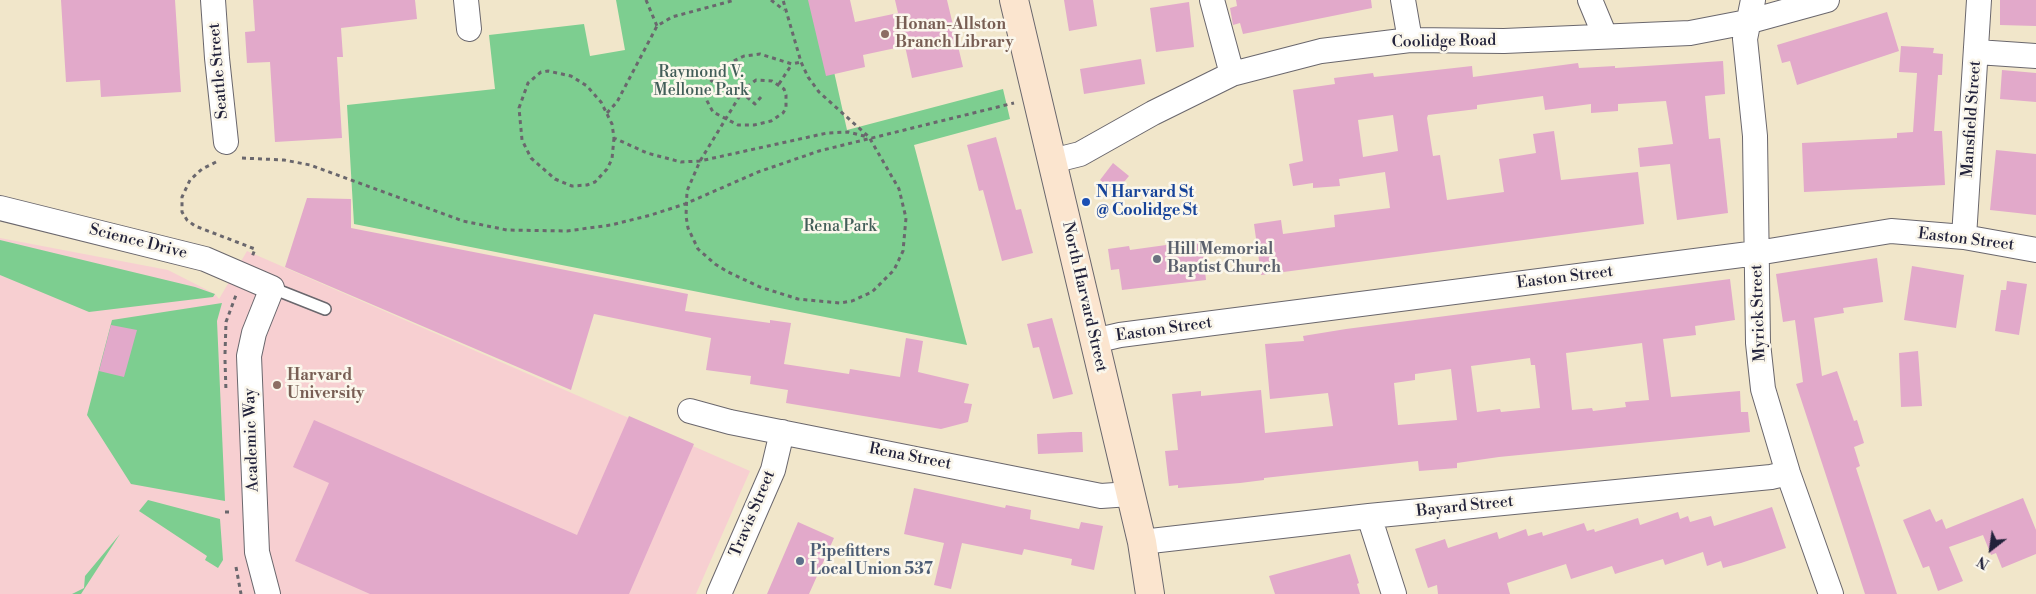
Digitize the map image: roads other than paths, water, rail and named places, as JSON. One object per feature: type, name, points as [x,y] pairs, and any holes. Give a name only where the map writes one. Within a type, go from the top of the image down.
[{"type":"main road","name":"North Harvard Street","points":[[1014,0],[1142,542],[1150,594]]},
{"type":"street","name":"Seattle Street","points":[[213,0],[216,58],[228,153]]},
{"type":"street","points":[[466,0],[469,29]]},
{"type":"street","points":[[1212,0],[1232,74]]},
{"type":"street","points":[[1403,0],[1410,40]]},
{"type":"street","points":[[1590,0],[1605,36]]},
{"type":"street","name":"Coolidge Road","points":[[1052,161],[1080,154],[1232,74],[1321,51],[1410,40],[1504,41],[1690,33],[1750,11],[1827,0]]},
{"type":"street","name":"Mansfield Street","points":[[1964,237],[1979,0]]},
{"type":"street","name":"Myrick Street","points":[[1750,11],[1745,39],[1755,136],[1758,343],[1763,389],[1788,473],[1830,594]]},
{"type":"street","points":[[1977,52],[2036,56]]},
{"type":"street","name":"Science Drive","points":[[0,208],[205,259],[272,288]]},
{"type":"street","name":"Easton Street","points":[[1094,341],[1130,334],[1757,253],[1891,232],[1964,237],[2036,250]]},
{"type":"street","name":"Academic Way","points":[[268,594],[257,552],[248,356],[254,333],[272,288]]},
{"type":"street","name":"Rena Street","points":[[690,411],[782,432],[1101,496],[1130,494]]},
{"type":"street","name":"Travis Street","points":[[719,594],[773,470],[782,432]]},
{"type":"street","name":"Bayard Street","points":[[1142,542],[1369,516],[1771,477],[1788,473]]},
{"type":"street","points":[[1369,516],[1394,594]]},
{"type":"lane","points":[[272,288],[325,309]]},
{"type":"place","name":"Honan-Allston Branch Library","points":[[885,34]]},
{"type":"place","name":"N Harvard St @ Coolidge St","points":[[1086,202]]},
{"type":"place","name":"Hill Memorial Baptist Church","points":[[1157,259]]},
{"type":"place","name":"Harvard University","points":[[277,385]]},
{"type":"place","name":"Pipefitters Local Union 537","points":[[800,561]]},
{"type":"park label","name":"Raymond V. Mellone Park","points":[[701,82]]},
{"type":"park label","name":"Rena Park","points":[[840,227]]}]
